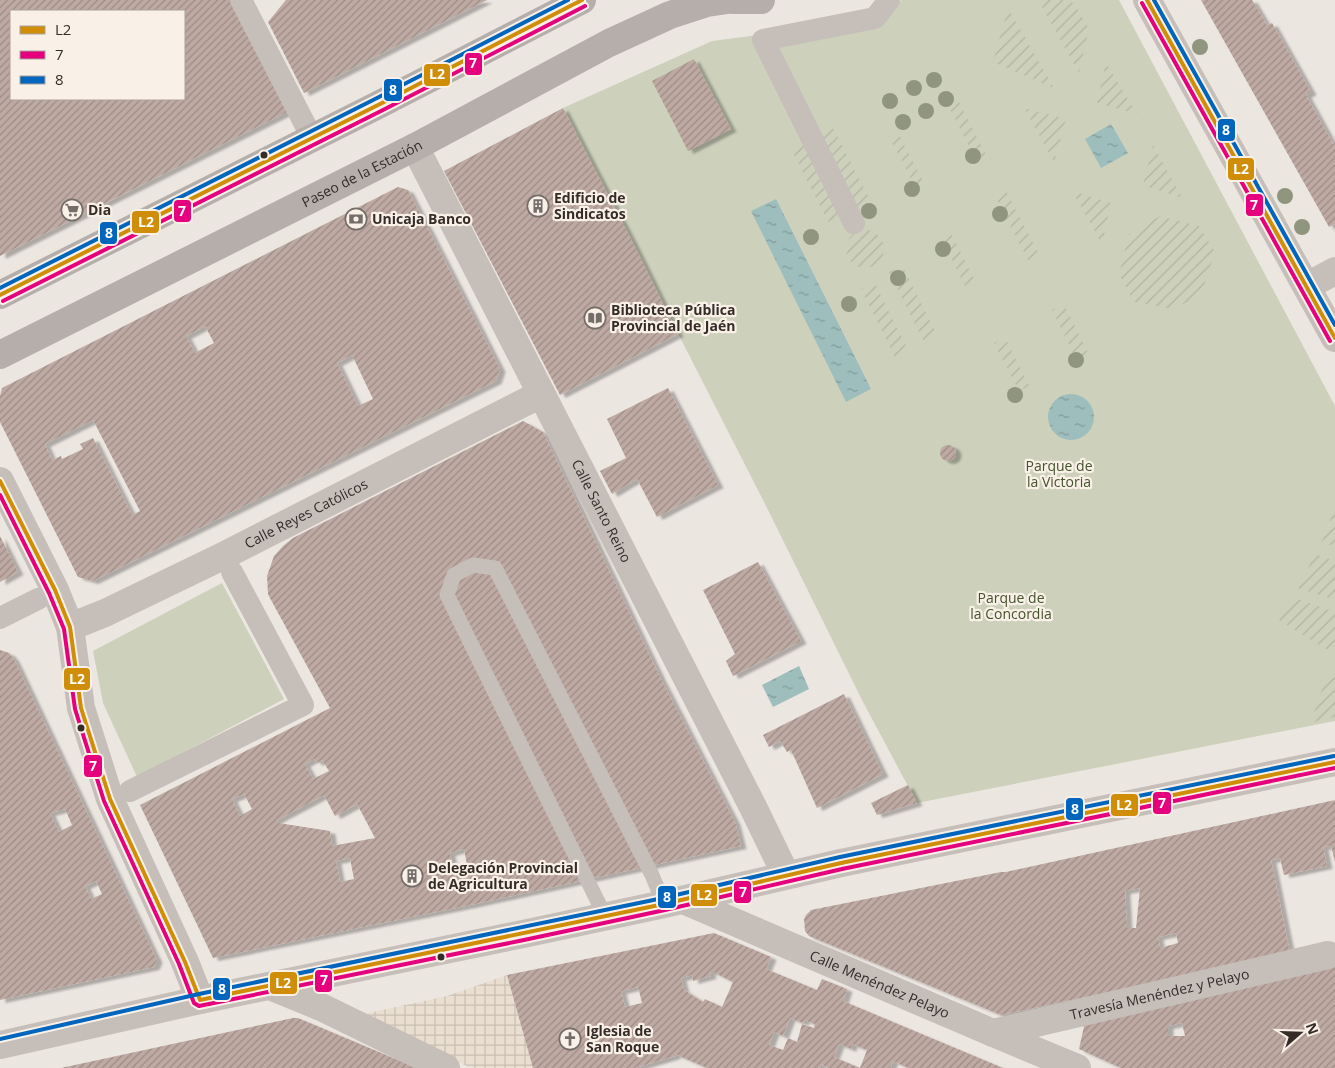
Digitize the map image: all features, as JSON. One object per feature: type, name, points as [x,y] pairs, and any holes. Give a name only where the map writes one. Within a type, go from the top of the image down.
[{"type":"main road","points":[[0,295],[582,0]]},
{"type":"main road","name":"Paseo de la Estación","points":[[0,354],[415,147],[610,43],[670,16],[707,3],[727,0]]},
{"type":"main road","points":[[733,0],[762,0]]},
{"type":"street","points":[[241,0],[312,138]]},
{"type":"street","points":[[854,223],[763,40],[875,18],[889,0]]},
{"type":"street","points":[[1147,0],[1335,338]]},
{"type":"street","name":"Calle Santo Reino","points":[[415,147],[786,875]]},
{"type":"street","points":[[1307,286],[1335,271]]},
{"type":"street","name":"Calle Reyes Católicos","points":[[70,627],[105,613],[232,552],[541,394]]},
{"type":"street","points":[[0,481],[55,590],[70,627],[81,708],[110,799],[185,962],[200,1000]]},
{"type":"street","points":[[130,791],[303,705],[232,572]]},
{"type":"street","points":[[0,618],[38,599]]},
{"type":"street","points":[[0,1046],[200,1000],[673,902],[786,875],[1335,762]]},
{"type":"street","name":"Calle Menéndez Pelayo","points":[[673,902],[1077,1068]]},
{"type":"street","name":"Travesía Menéndez y Pelayo","points":[[993,1033],[1328,955]]},
{"type":"street","points":[[270,986],[320,1007],[446,1068]]},
{"type":"lane","points":[[605,916],[447,595],[454,575],[474,565],[495,568],[652,875],[673,902]]},
{"type":"green space","name":"Parque de la Concordia","points":[[902,0],[1119,0],[1335,406],[1335,721],[917,803],[863,702],[767,508],[563,108],[712,41],[856,22]]},
{"type":"green space","points":[[1038,0],[1062,0],[1074,3],[1089,29],[1079,73]]},
{"type":"green space","points":[[1008,8],[1054,88],[993,62]]},
{"type":"green space","points":[[1106,63],[1137,114],[1097,103]]},
{"type":"green space","points":[[959,102],[988,159],[978,164],[949,107]]},
{"type":"green space","points":[[1024,108],[1066,119],[1054,163],[1054,162]]},
{"type":"green space","points":[[833,128],[870,200],[857,207],[820,134]]},
{"type":"green space","points":[[898,133],[924,183],[916,188],[889,137]]},
{"type":"green space","points":[[804,143],[840,215],[828,222],[791,149]]},
{"type":"green space","points":[[1153,145],[1182,198],[1143,185]]},
{"type":"green space","points":[[1006,191],[1040,256],[1029,262],[995,196]]},
{"type":"green space","points":[[1072,191],[1111,203],[1102,244]]},
{"type":"green space","points":[[1160,216],[1199,226],[1215,252],[1201,295],[1173,309],[1134,302],[1119,274],[1129,234]]},
{"type":"green space","points":[[865,230],[878,236],[884,249],[878,262],[865,268],[852,262],[846,249],[852,236]]},
{"type":"green space","points":[[950,231],[977,285],[967,290],[940,236]]},
{"type":"green space","points":[[902,265],[937,335],[924,342],[889,272]]},
{"type":"green space","points":[[874,282],[909,352],[896,359],[861,289]]},
{"type":"green space","points":[[1064,304],[1090,357],[1078,363],[1052,310]]},
{"type":"green space","points":[[1005,337],[1029,386],[1019,391],[994,343]]},
{"type":"green space","points":[[1335,507],[1335,545],[1321,544]]},
{"type":"green space","points":[[1315,554],[1335,561],[1335,600],[1298,588]]},
{"type":"green space","points":[[222,583],[284,699],[137,777],[103,703],[93,651]]},
{"type":"green space","points":[[1295,598],[1335,612],[1335,649],[1331,652],[1279,620]]},
{"type":"green space","points":[[1331,672],[1335,675],[1335,717],[1313,722],[1317,702]]},
{"type":"shaded area","points":[[507,975],[533,1068],[471,1068],[359,1015],[447,996]]},
{"type":"water","points":[[1111,124],[1128,153],[1101,168],[1085,139]]},
{"type":"water","points":[[776,199],[871,389],[846,402],[751,211]]},
{"type":"water","points":[[1066,394],[1076,394],[1090,404],[1094,417],[1090,430],[1084,436],[1076,440],[1066,440],[1052,430],[1048,422],[1048,412],[1058,398]]},
{"type":"water","points":[[799,666],[809,689],[773,707],[762,685]]},
{"type":"building","points":[[0,0],[231,0],[287,112],[0,256]]},
{"type":"building","points":[[286,0],[487,0],[304,93],[268,22]]},
{"type":"building","points":[[1201,0],[1252,0],[1267,25],[1272,23],[1311,92],[1306,95],[1333,144],[1335,143],[1335,224],[1329,227]]},
{"type":"building","points":[[694,59],[731,129],[688,151],[652,81]]},
{"type":"building","points":[[563,108],[678,334],[560,395],[444,171]]},
{"type":"building","points":[[398,187],[408,190],[500,369],[496,381],[93,581],[78,577],[0,422],[0,396],[2,388]],"holes":[[[205,326],[214,343],[195,353],[186,336]],[[352,355],[373,399],[358,406],[337,363]],[[93,420],[140,511],[132,515],[93,438],[80,444],[83,449],[62,459],[61,456],[52,460],[45,444]]]},
{"type":"building","points":[[668,388],[718,485],[657,517],[637,479],[612,494],[600,471],[626,458],[607,419]]},
{"type":"building","points":[[523,421],[543,432],[661,679],[735,822],[741,846],[475,904],[213,958],[140,805],[330,708],[268,594],[267,576],[274,556],[293,538]],"holes":[[[314,759],[317,763],[322,760],[329,771],[313,779],[305,764]],[[244,794],[252,809],[240,816],[232,799]],[[324,795],[335,816],[357,804],[375,838],[332,846],[330,831],[278,823],[277,820]],[[464,849],[468,870],[454,873],[450,853]],[[350,858],[354,879],[340,882],[336,861]]]},
{"type":"building","points":[[945,445],[951,445],[956,450],[954,459],[945,461],[940,456],[940,450]]},
{"type":"building","points":[[0,536],[18,572],[0,582]]},
{"type":"building","points":[[758,562],[801,641],[733,676],[726,661],[735,654],[703,590]]},
{"type":"building","points":[[0,650],[9,653],[14,659],[157,960],[154,967],[0,1000]],"holes":[[[65,809],[72,825],[59,832],[50,813]],[[96,881],[102,894],[91,899],[85,886]]]},
{"type":"building","points":[[844,694],[883,774],[817,808],[791,750],[787,752],[780,741],[769,747],[763,735]]},
{"type":"building","points":[[908,785],[917,803],[877,815],[871,803]]},
{"type":"building","points":[[1335,800],[1335,862],[1331,846],[1323,847],[1327,866],[1284,875],[1280,858],[1271,860],[1290,953],[1001,1015],[809,936],[805,931],[804,919],[811,910],[1006,872]],"holes":[[[1140,888],[1136,928],[1127,928],[1125,891]],[[1176,933],[1178,943],[1160,948],[1158,937]]]},
{"type":"building","points":[[714,933],[771,957],[766,969],[817,990],[822,979],[847,989],[843,1001],[1003,1068],[908,1068],[893,1061],[890,1068],[860,1068],[828,1068],[821,1064],[819,1068],[707,1068],[675,1054],[675,1056],[635,1068],[533,1068],[507,975]],"holes":[[[710,972],[713,972],[733,982],[722,1007],[705,999],[703,1002],[684,990],[681,978],[692,975],[693,981],[711,976]],[[638,987],[642,1003],[625,1007],[621,991]],[[790,1018],[803,1023],[804,1020],[815,1024],[814,1028],[802,1024],[797,1042],[788,1038],[783,1050],[769,1045],[774,1032],[783,1036]],[[839,1044],[851,1049],[852,1044],[867,1050],[860,1068],[834,1057]]]},
{"type":"building","points":[[1335,965],[1335,1068],[1121,1068],[1079,1049],[1085,1022]],"holes":[[[1182,1023],[1185,1036],[1168,1036],[1168,1026]]]},
{"type":"building","points":[[298,1018],[417,1068],[61,1068]]},
{"type":"transit line","name":"8","points":[[0,288],[568,0]]},
{"type":"transit line","name":"L2","points":[[0,295],[582,0]]},
{"type":"transit line","name":"L2","points":[[1147,0],[1335,338]]},
{"type":"transit line","name":"8","points":[[1154,0],[1335,325]]},
{"type":"transit line","name":"7","points":[[1142,3],[1330,341]]},
{"type":"transit line","name":"7","points":[[3,301],[585,6]]},
{"type":"transit line","name":"L2","points":[[0,481],[55,590],[70,627],[81,708],[110,799],[185,962],[200,1000],[664,904],[841,863],[1335,762]]},
{"type":"transit line","name":"7","points":[[0,495],[49,593],[64,629],[75,709],[104,801],[179,964],[194,1003],[199,1006],[665,910],[842,869],[1335,768]]},
{"type":"transit line","name":"8","points":[[0,1039],[199,994],[663,898],[840,857],[1334,756]]},
{"type":"place","name":"Edificio de Sindicatos","points":[[538,206]]},
{"type":"place","name":"Dia","points":[[72,210]]},
{"type":"place","name":"Unicaja Banco","points":[[356,219]]},
{"type":"place","name":"Biblioteca Pública Provincial de Jaén","points":[[595,318]]},
{"type":"place","name":"Delegación Provincial de Agricultura","points":[[412,876]]},
{"type":"place","name":"Iglesia de San Roque","points":[[570,1039]]},
{"type":"park label","name":"Parque de la Victoria","points":[[1059,474]]}]
